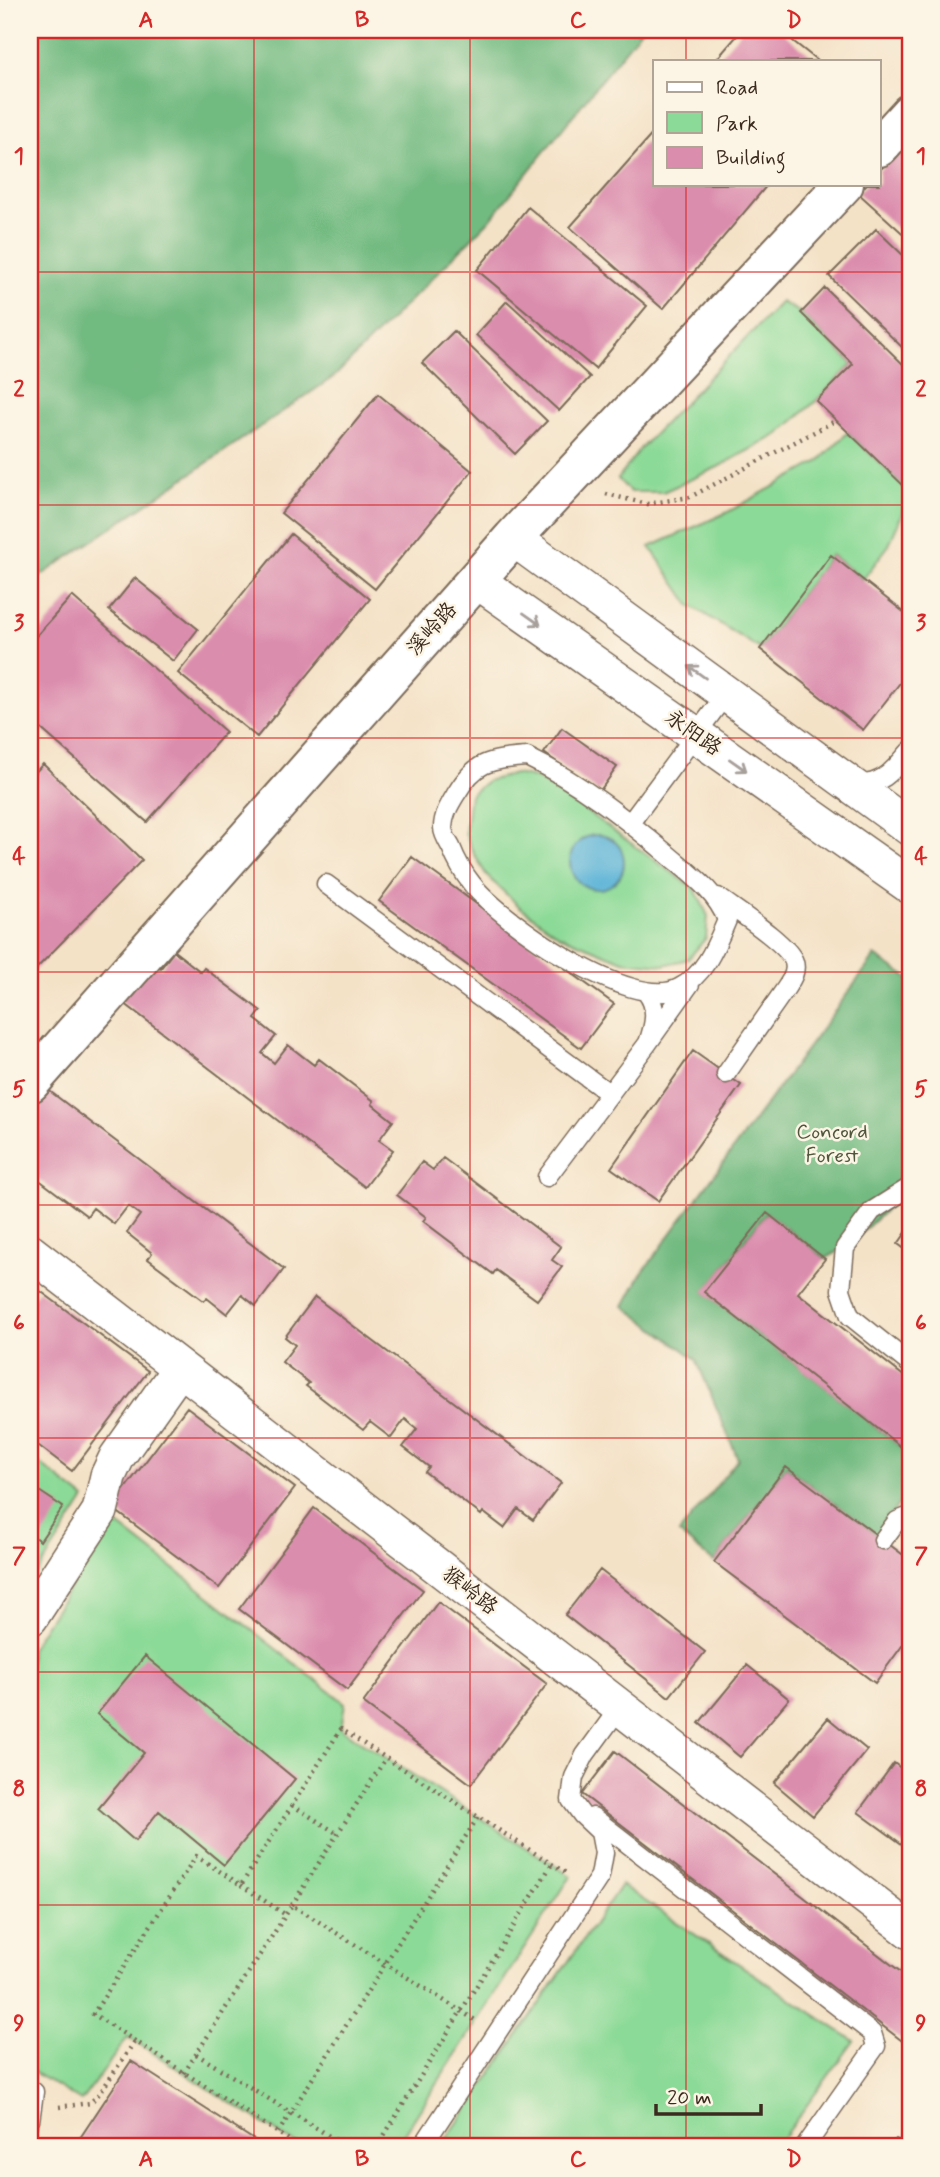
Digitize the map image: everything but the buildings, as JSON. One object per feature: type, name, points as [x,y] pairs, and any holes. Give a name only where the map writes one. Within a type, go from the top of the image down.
[{"type":"street","points":[[880,146],[910,113]]},
{"type":"street","name":"溪岭路","points":[[30,1083],[513,538],[842,186]]},
{"type":"street","points":[[513,538],[910,828]]},
{"type":"street","name":"永阳路","points":[[476,580],[910,886]]},
{"type":"street","name":"猴岭路","points":[[30,1252],[910,1931]]},
{"type":"street","points":[[30,1618],[100,1511],[108,1476],[117,1457],[180,1368]]},
{"type":"lane","points":[[630,823],[726,694]]},
{"type":"lane","points":[[849,783],[868,786],[891,773],[910,751]]},
{"type":"lane","points":[[694,978],[676,990],[646,992],[594,973],[542,945],[502,914],[472,885],[442,830],[446,811],[464,781],[477,767],[498,760],[527,757],[559,772],[590,792],[706,888],[788,949],[795,964],[793,976],[726,1074]]},
{"type":"lane","points":[[326,884],[610,1094]]},
{"type":"lane","points":[[547,1177],[708,960],[727,920],[721,905],[706,888]]},
{"type":"lane","points":[[719,940],[727,930],[738,925],[764,931]]},
{"type":"lane","points":[[646,992],[653,999],[655,1010],[648,1043]]},
{"type":"lane","points":[[910,1187],[872,1211],[845,1248],[841,1290],[850,1316],[910,1364]]},
{"type":"lane","points":[[883,1540],[897,1521],[910,1516]]},
{"type":"lane","points":[[422,2147],[600,1876],[604,1853],[600,1832],[571,1800],[574,1777],[585,1755],[620,1707]]},
{"type":"lane","points":[[571,1800],[872,2033],[876,2046],[805,2147]]},
{"type":"lane","points":[[30,2090],[34,2092],[31,2119]]},
{"type":"path","points":[[575,473],[604,494],[647,504],[690,497],[837,421]]},
{"type":"path","points":[[241,1885],[341,1728],[593,1888]]},
{"type":"path","points":[[184,2073],[386,1758]]},
{"type":"path","points":[[292,1805],[338,1834]]},
{"type":"path","points":[[278,2133],[478,1817]]},
{"type":"path","points":[[286,1914],[196,1856],[93,2014],[300,2147]]},
{"type":"path","points":[[377,2147],[552,1864]]},
{"type":"path","points":[[292,1905],[497,2034]]},
{"type":"path","points":[[31,2119],[53,2108],[90,2103],[100,2093],[135,2041]]},
{"type":"path","points":[[196,2054],[347,2147]]},
{"type":"green space","points":[[30,30],[641,30],[489,221],[335,376],[30,583]]},
{"type":"green space","points":[[781,302],[801,313],[853,364],[779,434],[718,467],[663,492],[630,492],[618,479],[640,449]]},
{"type":"green space","points":[[848,432],[910,492],[889,545],[863,579],[831,555],[760,649],[690,605],[650,547],[726,513],[818,462]]},
{"type":"green space","points":[[515,774],[535,778],[562,794],[695,889],[708,916],[706,938],[688,959],[664,965],[623,961],[559,935],[520,907],[487,876],[465,833],[470,795],[487,781]]},
{"type":"green space","name":"Concord Forest","points":[[875,956],[910,979],[910,1187],[845,1248],[825,1259],[766,1213],[705,1292],[910,1454],[910,1489],[876,1535],[786,1467],[714,1562],[679,1533],[738,1459],[696,1359],[624,1306],[640,1276]]},
{"type":"green space","points":[[30,1456],[85,1499],[30,1584]]},
{"type":"green space","points":[[113,1521],[345,1703],[341,1729],[571,1876],[396,2147],[300,2147],[128,2037],[81,2101],[30,2070],[30,1649]]},
{"type":"green space","points":[[621,1885],[854,2041],[776,2147],[441,2147]]},
{"type":"water","points":[[597,835],[616,843],[624,862],[616,881],[597,889],[578,881],[570,862],[578,843]]}]
